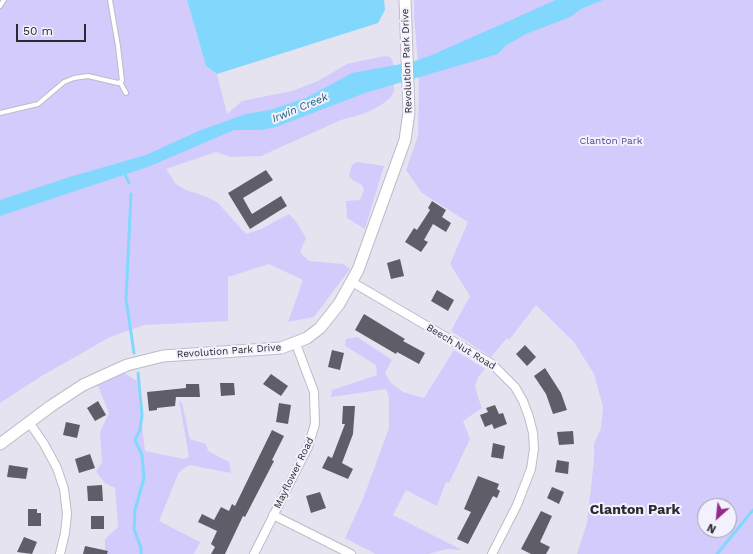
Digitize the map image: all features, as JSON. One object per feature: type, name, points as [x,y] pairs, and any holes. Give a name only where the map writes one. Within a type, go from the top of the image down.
[{"type":"street","name":"Revolution Park Drive","points":[[0,444],[83,385],[127,365],[163,356],[281,348],[296,344],[320,328],[339,304],[352,282],[365,252],[405,140],[408,125],[409,89],[405,0]]},
{"type":"street","name":"Beech Nut Road","points":[[352,282],[492,364],[515,387],[523,401],[533,433],[534,448],[531,469],[517,505],[492,554]]},
{"type":"street","name":"Mayflower Road","points":[[254,554],[308,447],[315,424],[314,392],[296,344]]},
{"type":"street","points":[[29,422],[44,444],[57,468],[64,489],[67,514],[66,533],[60,554]]},
{"type":"street","points":[[274,515],[351,554]]},
{"type":"lane","points":[[0,6],[4,0]]},
{"type":"lane","points":[[110,0],[122,73],[120,82],[126,93]]},
{"type":"lane","points":[[0,113],[38,104],[64,82],[74,78],[88,76],[120,82]]},
{"type":"green space","points":[[0,0],[187,0],[206,66],[217,74],[227,114],[242,101],[292,91],[318,81],[347,64],[384,56],[390,57],[393,62],[394,91],[390,98],[366,113],[341,120],[261,156],[230,157],[216,152],[166,169],[176,184],[186,190],[205,196],[217,202],[246,234],[261,229],[289,214],[297,223],[306,238],[300,252],[309,261],[343,264],[350,269],[314,317],[288,322],[303,280],[269,264],[228,277],[228,321],[144,325],[110,337],[40,377],[0,403]]},
{"type":"green space","name":"Clanton Park","points":[[414,0],[753,0],[753,554],[577,554],[587,523],[594,460],[594,444],[601,428],[603,407],[594,374],[574,342],[536,305],[509,340],[507,338],[491,357],[451,331],[470,296],[450,264],[468,222],[422,193],[406,170],[418,136],[419,74]]},
{"type":"green space","points":[[357,162],[384,166],[365,229],[347,218],[346,201],[360,200],[364,190],[362,185],[354,181],[349,176],[352,165]]},
{"type":"green space","points":[[357,337],[392,360],[385,373],[390,382],[403,392],[424,398],[454,350],[485,369],[478,377],[475,386],[482,408],[463,421],[470,439],[449,483],[446,482],[437,506],[406,490],[393,515],[462,550],[447,549],[428,554],[376,554],[345,538],[363,499],[389,428],[389,397],[386,389],[331,397],[332,390],[377,375],[376,365],[345,346],[346,339]]},
{"type":"green space","points":[[123,372],[137,381],[145,451],[184,459],[189,457],[179,400],[182,403],[190,439],[206,444],[208,451],[229,462],[231,473],[189,465],[179,472],[159,521],[200,542],[194,554],[105,554],[105,539],[118,527],[115,488],[105,483],[96,472],[102,462],[100,432],[109,413],[97,383]]},
{"type":"water","points":[[187,0],[384,0],[385,10],[378,23],[217,74],[206,66]]},
{"type":"water","name":"Irwin Creek","points":[[556,0],[603,0],[581,9],[570,17],[526,34],[505,46],[498,54],[365,93],[276,127],[261,130],[234,130],[148,167],[0,216],[0,200],[73,176],[146,155],[201,130],[246,114],[270,110],[306,98],[352,73],[412,62],[432,55]]},
{"type":"building","points":[[266,170],[273,180],[243,198],[252,214],[281,196],[287,206],[250,229],[228,193]]},
{"type":"building","points":[[432,201],[446,210],[442,217],[451,223],[446,232],[433,224],[424,240],[428,242],[421,252],[405,242],[414,228],[417,230],[430,210],[428,208]]},
{"type":"building","points":[[400,259],[404,276],[391,279],[387,263]]},
{"type":"building","points":[[437,290],[454,300],[448,311],[431,301]]},
{"type":"building","points":[[364,314],[405,339],[403,341],[425,353],[419,364],[397,352],[396,354],[355,330]]},
{"type":"building","points":[[525,345],[536,357],[527,366],[516,354]]},
{"type":"building","points":[[332,350],[344,353],[340,370],[328,367]]},
{"type":"building","points":[[545,368],[561,393],[567,410],[553,414],[546,394],[534,376]]},
{"type":"building","points":[[271,374],[288,386],[281,396],[263,384]]},
{"type":"building","points":[[220,383],[234,383],[235,395],[221,396]]},
{"type":"building","points":[[186,384],[199,384],[200,397],[176,397],[175,406],[157,408],[157,410],[149,411],[147,392],[186,388]]},
{"type":"building","points":[[98,401],[106,415],[95,421],[87,408]]},
{"type":"building","points":[[279,403],[291,405],[288,424],[276,422]]},
{"type":"building","points":[[495,405],[499,414],[503,413],[507,424],[494,429],[492,424],[485,427],[480,415],[488,412],[486,408]]},
{"type":"building","points":[[343,406],[355,406],[353,434],[342,463],[353,469],[348,479],[322,468],[328,456],[332,458],[345,424],[342,424]]},
{"type":"building","points":[[66,422],[80,425],[77,438],[63,435]]},
{"type":"building","points":[[272,430],[284,436],[272,460],[274,461],[245,517],[243,516],[225,554],[211,554],[215,547],[211,544],[217,531],[198,522],[202,514],[214,520],[221,507],[229,511],[232,504],[235,506]]},
{"type":"building","points":[[573,431],[574,444],[559,445],[557,432]]},
{"type":"building","points":[[493,443],[505,446],[503,459],[491,457]]},
{"type":"building","points":[[90,454],[95,468],[79,473],[75,459]]},
{"type":"building","points":[[557,460],[569,462],[568,474],[555,472]]},
{"type":"building","points":[[9,465],[28,468],[26,479],[7,477]]},
{"type":"building","points":[[478,476],[499,484],[497,489],[500,491],[497,498],[493,496],[468,544],[457,539],[471,512],[464,509]]},
{"type":"building","points":[[102,485],[103,501],[88,501],[87,486]]},
{"type":"building","points":[[552,487],[564,492],[559,504],[547,498]]},
{"type":"building","points":[[320,492],[326,508],[311,513],[306,496]]},
{"type":"building","points":[[28,509],[37,509],[37,513],[41,513],[41,526],[28,526]]},
{"type":"building","points":[[541,511],[552,516],[540,542],[550,547],[546,554],[531,554],[521,549]]},
{"type":"building","points":[[91,516],[104,516],[104,529],[91,529]]},
{"type":"building","points":[[24,537],[37,542],[32,554],[17,552]]},
{"type":"building","points":[[85,546],[108,551],[107,554],[83,554]]},
{"type":"waterway","points":[[124,172],[129,183]]},
{"type":"waterway","points":[[131,194],[126,299],[134,353]]},
{"type":"waterway","points":[[138,373],[142,415],[140,430],[135,440],[142,455],[144,478],[135,510],[134,529],[141,548],[141,554]]},
{"type":"waterway","points":[[717,554],[753,510]]},
{"type":"district","name":"Clanton Park","points":[[635,510]]}]
